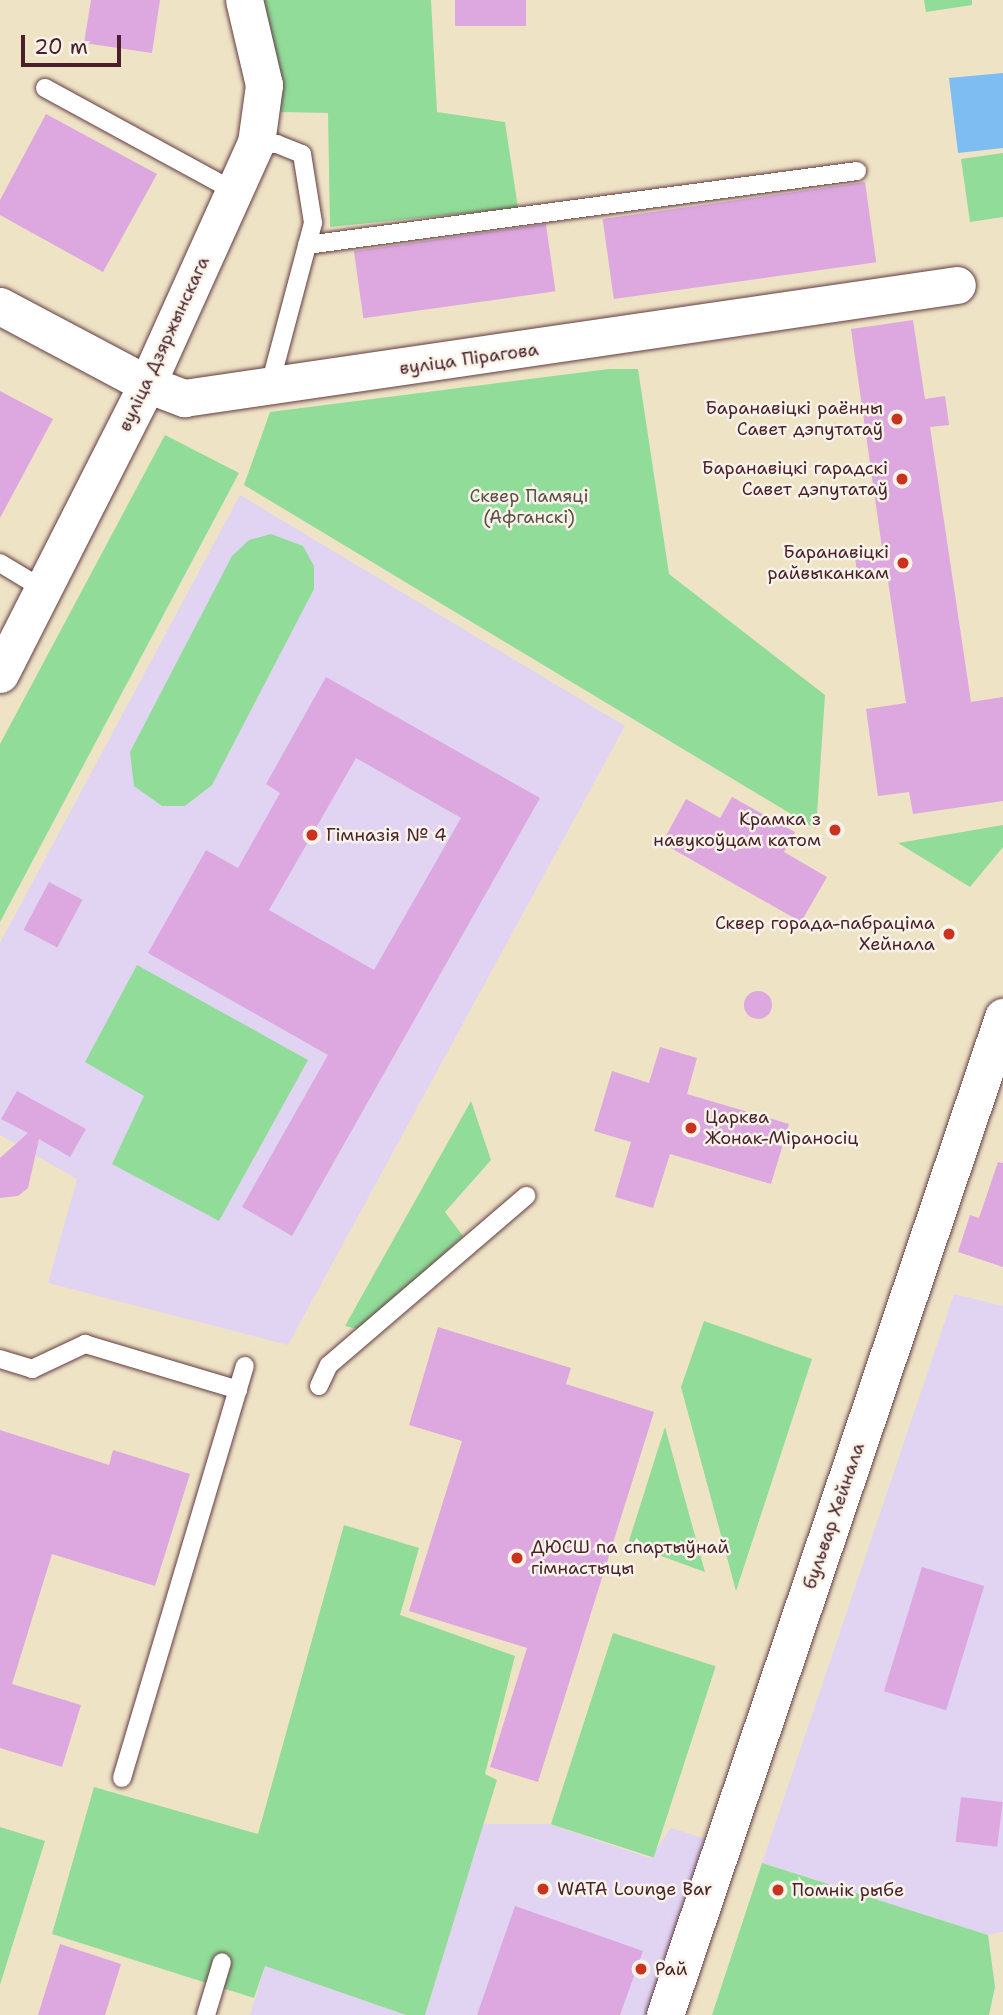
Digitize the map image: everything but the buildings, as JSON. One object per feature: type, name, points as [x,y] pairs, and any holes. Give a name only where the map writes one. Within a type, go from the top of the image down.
[{"type":"street","name":"вуліца Дзяржынскага","points":[[0,674],[148,384],[256,143],[264,85],[244,0]]},
{"type":"street","name":"вуліца Пірагова","points":[[0,306],[148,384],[184,398],[269,388],[957,285]]},
{"type":"street","name":"бульвар Хейнала","points":[[665,2015],[1003,1017]]},
{"type":"lane","points":[[45,88],[234,191]]},
{"type":"lane","points":[[256,143],[277,144],[302,155],[313,223],[269,388]]},
{"type":"lane","points":[[306,245],[857,171]]},
{"type":"lane","points":[[0,563],[43,589]]},
{"type":"lane","points":[[318,1387],[328,1365],[526,1196]]},
{"type":"lane","points":[[0,1359],[32,1369],[85,1344],[238,1390]]},
{"type":"lane","points":[[122,1778],[245,1366]]},
{"type":"lane","points":[[206,2015],[222,1962]]},
{"type":"shaded area","name":"Гімназія № 4","points":[[240,495],[625,726],[288,1345],[48,1283],[77,1179],[0,1135],[0,943]]},
{"type":"shaded area","points":[[954,1294],[1003,1306],[1003,1932],[988,1935],[762,1863]]},
{"type":"shaded area","points":[[483,1824],[549,1824],[650,1858],[671,1828],[710,1840],[657,2015],[425,2015]]},
{"type":"shaded area","points":[[265,1966],[406,2015],[250,2015]]},
{"type":"green space","points":[[257,0],[431,0],[437,112],[505,122],[518,208],[330,227],[328,113],[281,112]]},
{"type":"green space","points":[[924,0],[972,0],[972,5],[926,12]]},
{"type":"green space","points":[[1003,153],[1003,217],[970,222],[961,159]]},
{"type":"green space","name":"Сквер Памяці (Афганскі)","points":[[609,369],[638,369],[669,574],[825,695],[816,829],[244,485],[270,412]]},
{"type":"green space","points":[[165,435],[239,473],[0,922],[0,744]]},
{"type":"green space","points":[[271,534],[303,546],[314,566],[314,589],[212,785],[185,806],[162,806],[134,786],[130,752],[232,556],[249,540]]},
{"type":"green space","points":[[1003,825],[1003,847],[970,887],[898,843]]},
{"type":"green space","points":[[137,965],[308,1060],[219,1221],[112,1164],[144,1096],[85,1062]]},
{"type":"green space","points":[[471,1101],[491,1160],[445,1212],[463,1236],[363,1330],[345,1326]]},
{"type":"green space","points":[[704,1321],[812,1359],[736,1591],[681,1387]]},
{"type":"green space","points":[[665,1427],[705,1572],[628,1544]]},
{"type":"green space","points":[[344,1525],[419,1548],[400,1615],[515,1656],[485,1774],[497,1780],[425,2015],[406,2015],[265,1966],[254,1998],[52,1934],[94,1787],[258,1834]]},
{"type":"green space","points":[[613,1633],[716,1666],[654,1858],[551,1824]]},
{"type":"green space","points":[[0,1827],[45,1841],[0,1985]]},
{"type":"green space","points":[[762,1863],[988,1935],[995,1987],[989,2015],[712,2015]]},
{"type":"water","points":[[1003,73],[1003,148],[958,153],[949,78]]},
{"type":"place","name":"Баранавіцкі раённы Савет дэпутатаў","points":[[897,419]]},
{"type":"place","name":"Баранавіцкі гарадскі Савет дэпутатаў","points":[[902,479]]},
{"type":"place","name":"Баранавіцкі райвыканкам","points":[[903,563]]},
{"type":"place","name":"Крамка з навукоўцам катом","points":[[835,830]]},
{"type":"place","name":"Гімназія № 4","points":[[312,835]]},
{"type":"place","name":"Сквер горада-пабраціма Хейнала","points":[[949,934]]},
{"type":"place","name":"Царква Жонак-Міраносіц","points":[[691,1128]]},
{"type":"place","name":"ДЮСШ па спартыўнай гімнастыцы","points":[[517,1558]]},
{"type":"place","name":"WATA Lounge Bar","points":[[543,1889]]},
{"type":"place","name":"Помнік рыбе","points":[[778,1890]]},
{"type":"place","name":"Рай","points":[[641,1969]]}]
